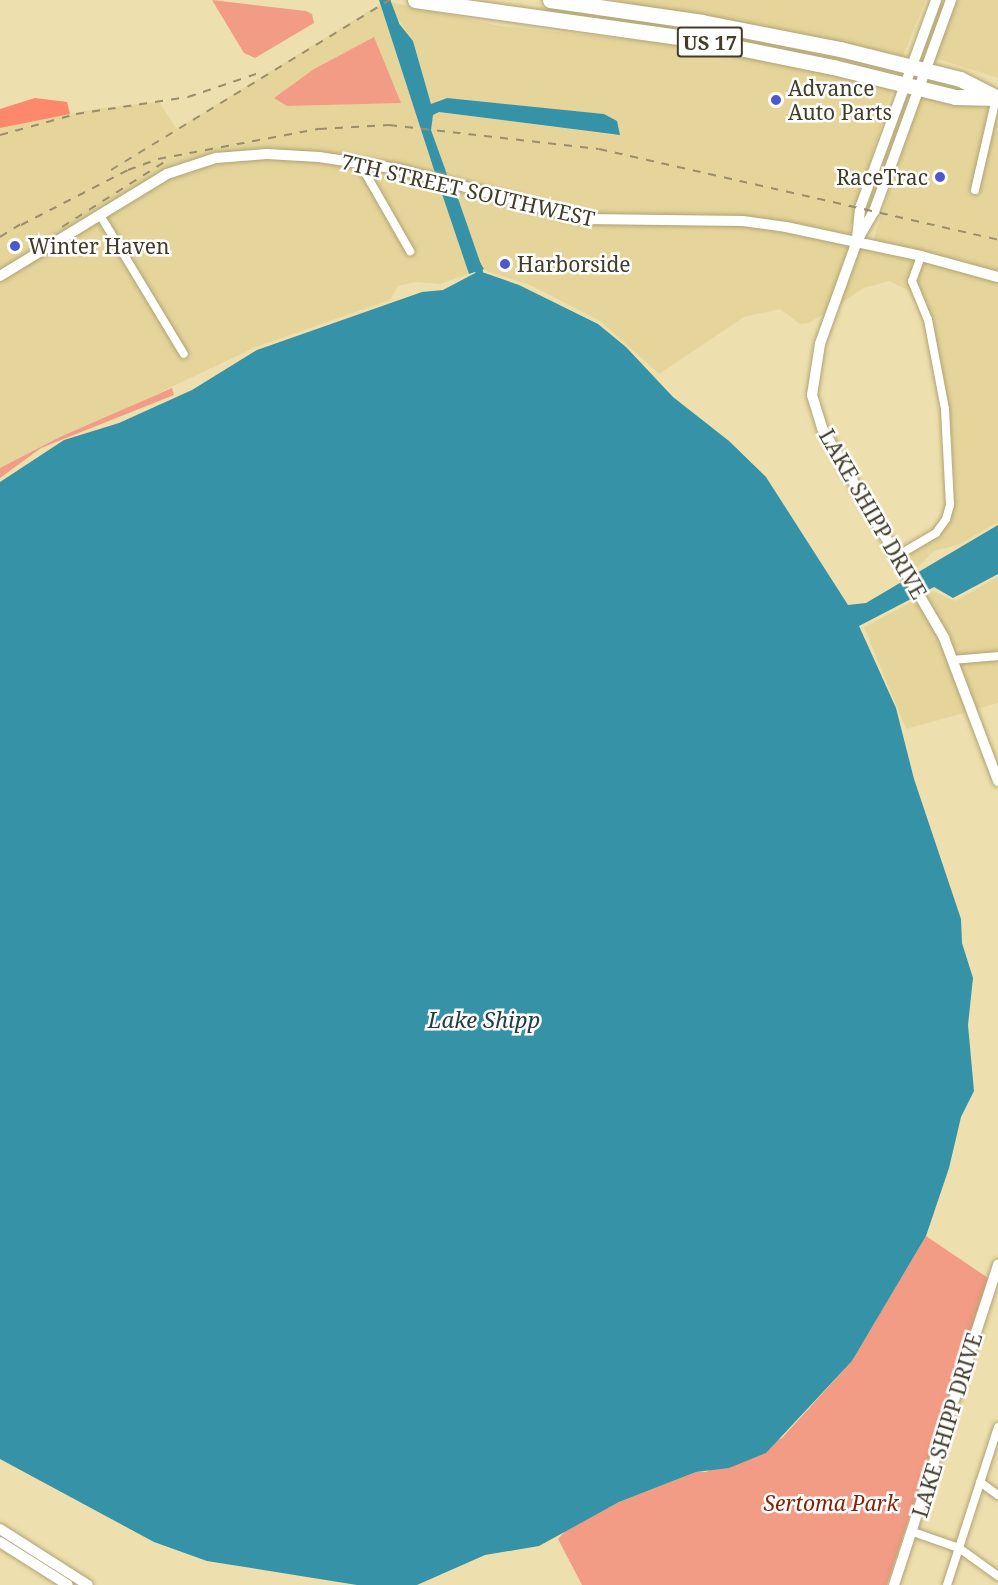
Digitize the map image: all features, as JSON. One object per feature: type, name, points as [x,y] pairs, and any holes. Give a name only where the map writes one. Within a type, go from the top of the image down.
[{"type":"highway","name":"US 17","points":[[418,0],[705,41],[903,84],[956,98],[997,98]]},
{"type":"highway","name":"US 17","points":[[550,0],[757,31],[960,79],[997,98]]},
{"type":"street","points":[[857,241],[860,208],[903,84],[936,0]]},
{"type":"street","points":[[857,241],[874,211],[951,0]]},
{"type":"street","points":[[975,190],[997,98]]},
{"type":"street","name":"7TH STREET SOUTHWEST","points":[[0,276],[167,174],[216,158],[267,154],[359,162],[422,175],[585,219],[743,221],[857,241],[998,277]]},
{"type":"street","points":[[359,162],[410,251]]},
{"type":"street","points":[[100,215],[184,354]]},
{"type":"street","name":"LAKE SHIPP DRIVE","points":[[857,241],[818,352],[812,395],[822,428],[925,604],[953,660],[998,782]]},
{"type":"street","points":[[899,560],[936,533],[946,519],[950,505],[945,409],[928,320],[912,280],[921,256]]},
{"type":"street","points":[[953,660],[998,656]]},
{"type":"street","name":"LAKE SHIPP DRIVE","points":[[894,1585],[996,1277],[998,1264]]},
{"type":"street","points":[[947,1585],[998,1427]]},
{"type":"street","points":[[980,1482],[998,1495]]},
{"type":"street","points":[[0,1529],[88,1585]]},
{"type":"street","points":[[913,1532],[959,1548],[998,1575]]},
{"type":"street","points":[[0,1542],[68,1585]]},
{"type":"shaded area","points":[[613,0],[926,0],[903,56]]},
{"type":"shaded area","points":[[955,0],[998,0],[998,78],[935,58]]},
{"type":"shaded area","points":[[386,1],[500,26],[708,48],[893,86],[848,236],[787,224],[586,215],[449,180],[430,130],[433,115],[439,112],[615,135],[617,125],[604,114],[442,98],[431,105],[413,41]]},
{"type":"shaded area","points":[[380,4],[436,176],[361,157],[215,154],[165,171],[0,271],[0,128],[100,108],[159,102],[177,129]],"holes":[[[352,49],[400,103],[287,106],[275,98],[314,69]]]},
{"type":"shaded area","points":[[922,92],[989,109],[971,194],[978,194],[998,112],[998,273],[873,241]]},
{"type":"shaded area","points":[[35,98],[67,102],[70,114],[0,128],[0,109]]},
{"type":"shaded area","points":[[266,157],[356,165],[408,256],[415,252],[367,167],[439,185],[469,274],[440,284],[415,282],[398,286],[390,300],[256,347],[0,468],[0,280],[98,220],[183,359],[189,355],[105,216],[168,178],[216,162]]},
{"type":"shaded area","points":[[452,189],[584,223],[742,225],[852,244],[828,311],[809,323],[800,324],[780,309],[744,317],[659,374],[600,321],[532,286],[484,270],[470,246]]},
{"type":"shaded area","points":[[860,246],[916,259],[908,280],[913,293],[889,281],[864,288],[839,304]]},
{"type":"shaded area","points":[[923,261],[998,281],[998,522],[958,545],[934,551],[912,573],[903,557],[943,531],[952,512],[955,483],[949,408],[932,319],[916,280]]},
{"type":"shaded area","points":[[998,577],[998,652],[956,656],[925,595],[933,591],[955,601]]},
{"type":"shaded area","points":[[917,599],[940,640],[968,712],[906,729],[864,627]]},
{"type":"shaded area","points":[[998,659],[998,703],[976,709],[958,663]]},
{"type":"green space","points":[[212,0],[306,11],[312,14],[314,23],[255,58],[244,53]]},
{"type":"green space","points":[[374,37],[401,103],[287,106],[274,98],[314,69]]},
{"type":"green space","points":[[172,388],[174,395],[41,448],[0,478],[0,468],[60,437]]},
{"type":"green space","name":"Sertoma Park","points":[[926,1236],[988,1278],[887,1585],[582,1585],[558,1539],[565,1531],[619,1502],[696,1472],[706,1472],[782,1438],[852,1361]]},
{"type":"water","points":[[379,0],[386,0],[389,11],[413,41],[431,104],[447,98],[604,114],[617,121],[620,135],[439,112],[433,115],[431,130],[449,180],[436,176]]},
{"type":"water","points":[[439,185],[452,189],[470,246],[484,269],[469,274]]},
{"type":"water","name":"Lake Shipp","points":[[479,271],[519,285],[598,324],[626,347],[673,397],[729,441],[766,477],[848,605],[866,603],[998,525],[998,574],[953,598],[934,587],[859,626],[896,708],[914,779],[961,919],[962,943],[973,978],[968,1025],[974,1091],[961,1117],[949,1168],[926,1236],[852,1361],[766,1453],[729,1468],[696,1472],[619,1502],[539,1546],[485,1555],[417,1585],[357,1585],[207,1561],[154,1542],[0,1459],[0,482],[64,440],[119,423],[192,390],[257,350],[422,292],[443,290]]},
{"type":"waterway","points":[[386,0],[395,23]]},
{"type":"waterway","points":[[454,199],[479,271]]},
{"type":"railway","points":[[111,170],[390,0]]},
{"type":"railway","points":[[0,135],[76,114],[188,97],[256,74]]},
{"type":"railway","points":[[21,225],[128,170],[158,159],[319,129],[389,125],[599,149],[998,240]]},
{"type":"railway","points":[[62,227],[163,163]]},
{"type":"railway","points":[[0,237],[26,221]]},
{"type":"place","name":"Advance Auto Parts","points":[[776,100]]},
{"type":"place","name":"RaceTrac","points":[[940,177]]},
{"type":"place","name":"Winter Haven","points":[[15,246]]},
{"type":"place","name":"Harborside","points":[[505,264]]}]
